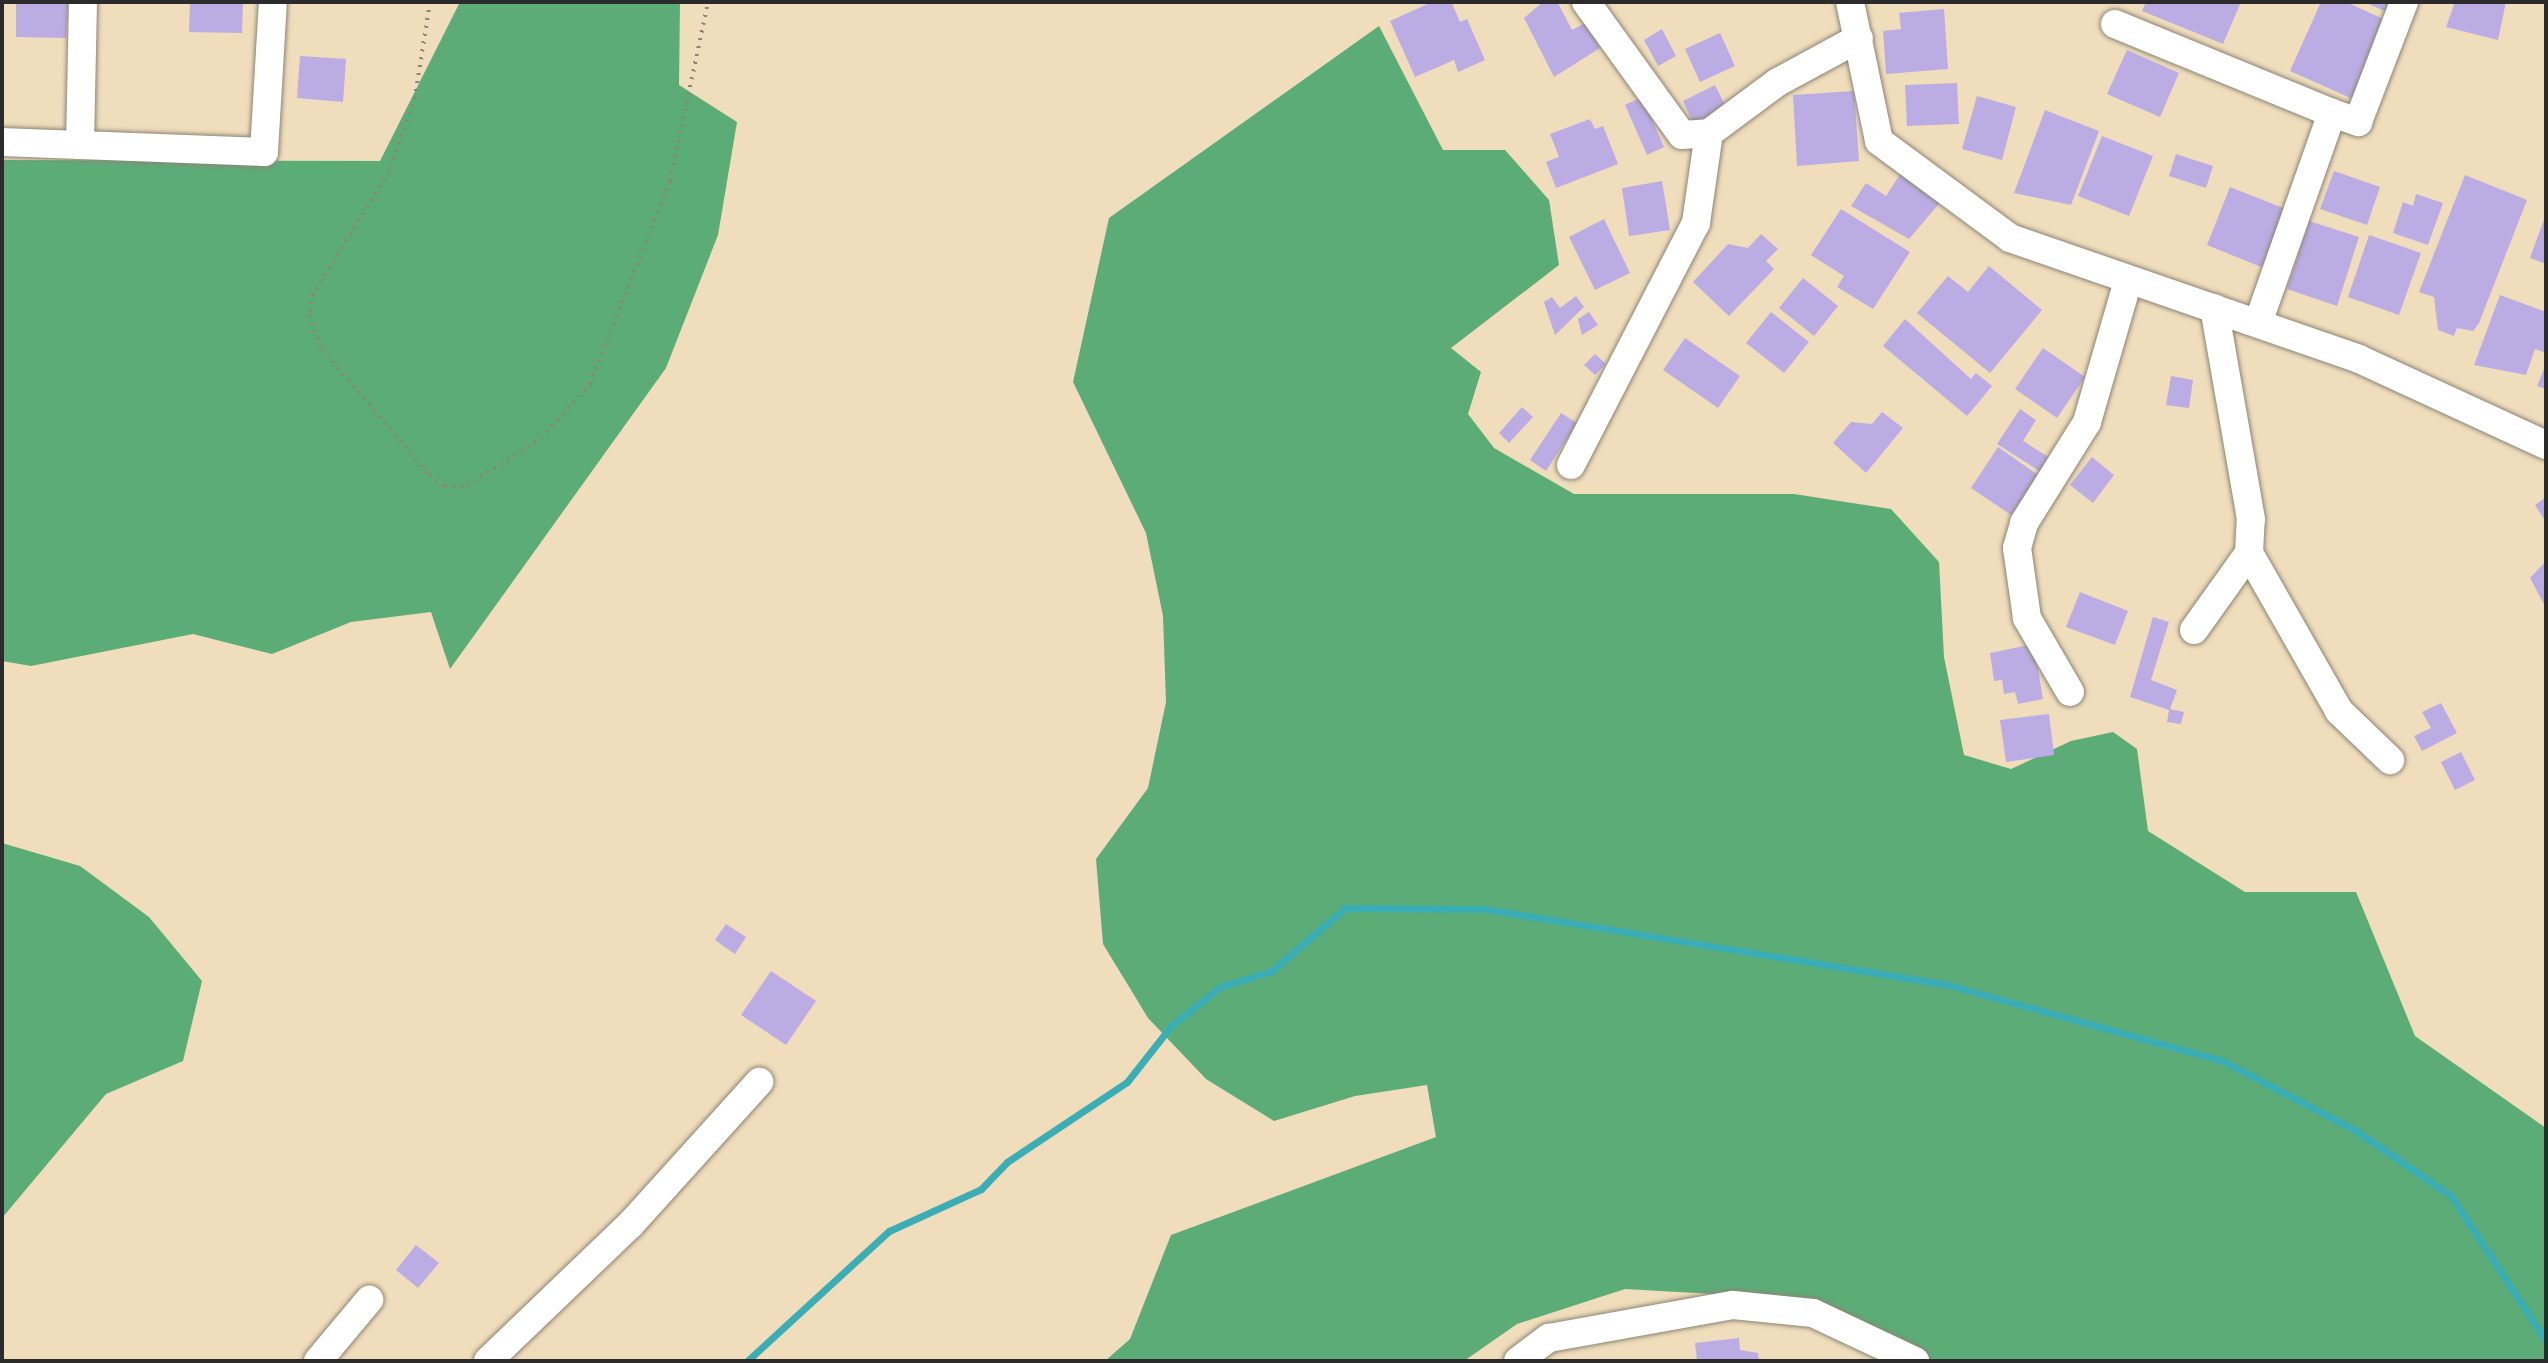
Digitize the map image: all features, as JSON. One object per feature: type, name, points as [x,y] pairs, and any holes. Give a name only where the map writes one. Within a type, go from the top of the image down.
[{"type":"street","points":[[80,145],[83,2]]},
{"type":"street","points":[[2,142],[264,152],[273,2]]},
{"type":"street","points":[[1586,2],[1682,135],[1709,133],[1778,82],[1859,38]]},
{"type":"street","points":[[1850,2],[1859,38],[1872,128],[1890,153],[2010,238],[2127,284],[2258,323],[2546,445]]},
{"type":"street","points":[[2115,24],[2358,122],[2404,2]]},
{"type":"street","points":[[2258,323],[2332,113]]},
{"type":"street","points":[[1571,465],[1696,223],[1709,133]]},
{"type":"street","points":[[2070,692],[2027,618],[2017,548],[2024,523],[2087,422],[2127,284]]},
{"type":"street","points":[[2194,630],[2249,553],[2251,519],[2214,308]]},
{"type":"street","points":[[2249,553],[2339,711],[2390,760]]},
{"type":"street","points":[[488,1361],[630,1225],[759,1082]]},
{"type":"street","points":[[318,1361],[369,1300]]},
{"type":"street","points":[[1518,1361],[1549,1338],[1733,1305],[1813,1313],[1915,1361]]},
{"type":"path","points":[[430,2],[415,97],[389,172],[313,294],[309,315],[322,349],[429,475],[445,486],[467,486],[541,438],[590,384],[670,181],[708,2]]},
{"type":"green space","points":[[460,2],[680,2],[679,85],[737,122],[718,235],[666,368],[450,669],[431,612],[351,622],[272,654],[193,634],[31,666],[2,661],[2,160],[380,161]]},
{"type":"green space","points":[[1379,26],[1443,150],[1505,150],[1549,200],[1559,265],[1451,348],[1481,372],[1468,414],[1494,448],[1574,494],[1794,494],[1891,509],[1939,562],[1944,657],[1964,755],[2011,769],[2071,741],[2113,732],[2137,749],[2148,831],[2245,892],[2356,892],[2415,1036],[2546,1128],[2546,1361],[1919,1361],[1749,1296],[1625,1289],[1517,1324],[1464,1361],[1105,1361],[1130,1339],[1171,1235],[1436,1137],[1427,1085],[1355,1096],[1274,1121],[1206,1079],[1148,1018],[1103,944],[1096,859],[1148,788],[1166,702],[1163,616],[1146,533],[1073,382],[1109,218]]},
{"type":"green space","points":[[2,843],[80,866],[149,917],[202,981],[183,1061],[106,1094],[2,1218]]},
{"type":"building","points":[[16,2],[68,2],[66,38],[16,37]]},
{"type":"building","points":[[190,2],[243,2],[242,33],[189,32]]},
{"type":"building","points":[[1432,2],[1452,3],[1460,22],[1467,19],[1485,60],[1458,72],[1454,60],[1415,77],[1390,21]]},
{"type":"building","points":[[1543,2],[1558,3],[1572,30],[1587,22],[1600,48],[1554,77],[1524,18]]},
{"type":"building","points":[[2146,2],[2241,2],[2223,44],[2142,11]]},
{"type":"building","points":[[2321,2],[2346,2],[2390,22],[2355,100],[2290,71]]},
{"type":"building","points":[[2364,2],[2391,2],[2387,12]]},
{"type":"building","points":[[2455,2],[2506,2],[2498,40],[2446,27]]},
{"type":"building","points":[[1944,9],[1948,69],[1886,74],[1883,31],[1901,29],[1899,13]]},
{"type":"building","points":[[1662,29],[1676,56],[1658,66],[1644,40]]},
{"type":"building","points":[[1720,33],[1735,66],[1700,82],[1685,49]]},
{"type":"building","points":[[2127,50],[2179,73],[2160,117],[2107,94]]},
{"type":"building","points":[[300,56],[346,59],[343,102],[297,98]]},
{"type":"building","points":[[1957,83],[1959,124],[1907,126],[1905,85]]},
{"type":"building","points":[[1715,85],[1727,109],[1694,125],[1683,101]]},
{"type":"building","points":[[1854,91],[1859,161],[1797,166],[1793,95]]},
{"type":"building","points":[[1977,96],[2016,107],[2002,160],[1962,149]]},
{"type":"building","points":[[1642,97],[1664,147],[1647,155],[1625,105]]},
{"type":"building","points":[[2045,110],[2099,131],[2071,205],[2014,193]]},
{"type":"building","points":[[1590,119],[1595,129],[1603,126],[1618,164],[1556,188],[1546,162],[1559,157],[1550,134]]},
{"type":"building","points":[[2102,136],[2153,156],[2129,216],[2078,196]]},
{"type":"building","points":[[2176,154],[2213,166],[2206,188],[2169,176]]},
{"type":"building","points":[[2334,171],[2380,187],[2367,225],[2320,209]]},
{"type":"building","points":[[1901,173],[1942,200],[1909,239],[1851,206],[1866,183],[1886,196]]},
{"type":"building","points":[[2465,175],[2527,200],[2479,323],[2473,331],[2457,328],[2454,336],[2438,330],[2434,297],[2419,292]]},
{"type":"building","points":[[1662,181],[1670,230],[1629,236],[1622,188]]},
{"type":"building","points":[[2230,187],[2293,212],[2266,269],[2207,245]]},
{"type":"building","points":[[2416,194],[2443,203],[2428,245],[2393,233],[2403,202],[2413,206]]},
{"type":"building","points":[[1841,209],[1910,252],[1873,309],[1837,287],[1844,276],[1811,255]]},
{"type":"building","points":[[2546,214],[2546,264],[2530,258]]},
{"type":"building","points":[[1604,219],[1630,273],[1595,290],[1569,237]]},
{"type":"building","points":[[2309,221],[2359,237],[2337,306],[2287,289]]},
{"type":"building","points":[[1761,234],[1778,249],[1766,261],[1774,269],[1729,316],[1693,282],[1728,244],[1748,248]]},
{"type":"building","points":[[2369,235],[2421,253],[2399,315],[2348,297]]},
{"type":"building","points":[[1989,266],[2042,310],[1990,373],[1917,313],[1948,276],[1968,292]]},
{"type":"building","points":[[1803,278],[1838,306],[1814,336],[1779,308]]},
{"type":"building","points":[[2500,295],[2546,312],[2546,353],[2535,349],[2526,375],[2474,365]]},
{"type":"building","points":[[1576,296],[1584,307],[1555,335],[1544,302],[1552,297],[1560,308]]},
{"type":"building","points":[[1589,312],[1598,325],[1582,335],[1578,319]]},
{"type":"building","points":[[1771,312],[1809,342],[1784,373],[1746,343]]},
{"type":"building","points":[[1905,319],[1971,379],[1976,373],[1992,386],[1967,416],[1883,346]]},
{"type":"building","points":[[1685,338],[1740,376],[1718,408],[1663,370]]},
{"type":"building","points":[[2043,348],[2085,377],[2057,418],[2015,389]]},
{"type":"building","points":[[1595,354],[1606,364],[1595,375],[1584,365]]},
{"type":"building","points":[[2546,364],[2546,389],[2537,386]]},
{"type":"building","points":[[2171,376],[2193,380],[2189,408],[2166,405]]},
{"type":"building","points":[[1522,407],[1533,417],[1509,443],[1499,433]]},
{"type":"building","points":[[2020,409],[2036,420],[2023,441],[2050,458],[2041,472],[1997,444]]},
{"type":"building","points":[[1882,412],[1903,428],[1866,473],[1833,443],[1851,422],[1872,424]]},
{"type":"building","points":[[1561,413],[1577,423],[1546,471],[1530,460]]},
{"type":"building","points":[[1998,447],[2038,475],[2011,515],[1971,488]]},
{"type":"building","points":[[2092,457],[2114,475],[2093,503],[2070,485]]},
{"type":"building","points":[[2546,497],[2546,522],[2535,505]]},
{"type":"building","points":[[2546,561],[2546,608],[2530,578]]},
{"type":"building","points":[[2080,592],[2128,611],[2115,645],[2066,627]]},
{"type":"building","points":[[2153,617],[2169,622],[2151,680],[2177,690],[2170,709],[2184,712],[2181,724],[2167,722],[2169,710],[2130,697]]},
{"type":"building","points":[[2034,644],[2043,699],[2018,704],[2015,692],[2004,694],[2002,680],[1994,681],[1990,653]]},
{"type":"building","points":[[2441,703],[2457,733],[2422,751],[2414,736],[2431,728],[2422,712]]},
{"type":"building","points":[[2049,714],[2054,755],[2006,762],[2000,720]]},
{"type":"building","points":[[2461,752],[2475,780],[2455,790],[2441,762]]},
{"type":"building","points":[[726,924],[746,937],[735,954],[715,940]]},
{"type":"building","points":[[771,971],[816,1001],[786,1045],[741,1015]]},
{"type":"building","points":[[416,1245],[439,1263],[418,1288],[396,1270]]},
{"type":"building","points":[[1739,1338],[1740,1350],[1758,1353],[1759,1361],[1697,1361],[1695,1343]]},
{"type":"waterway","points":[[747,1361],[889,1231],[981,1189],[1007,1162],[1127,1082],[1171,1026],[1220,987],[1272,971],[1345,908],[1485,909],[1945,984],[2223,1061],[2355,1130],[2451,1196],[2546,1341]]}]
